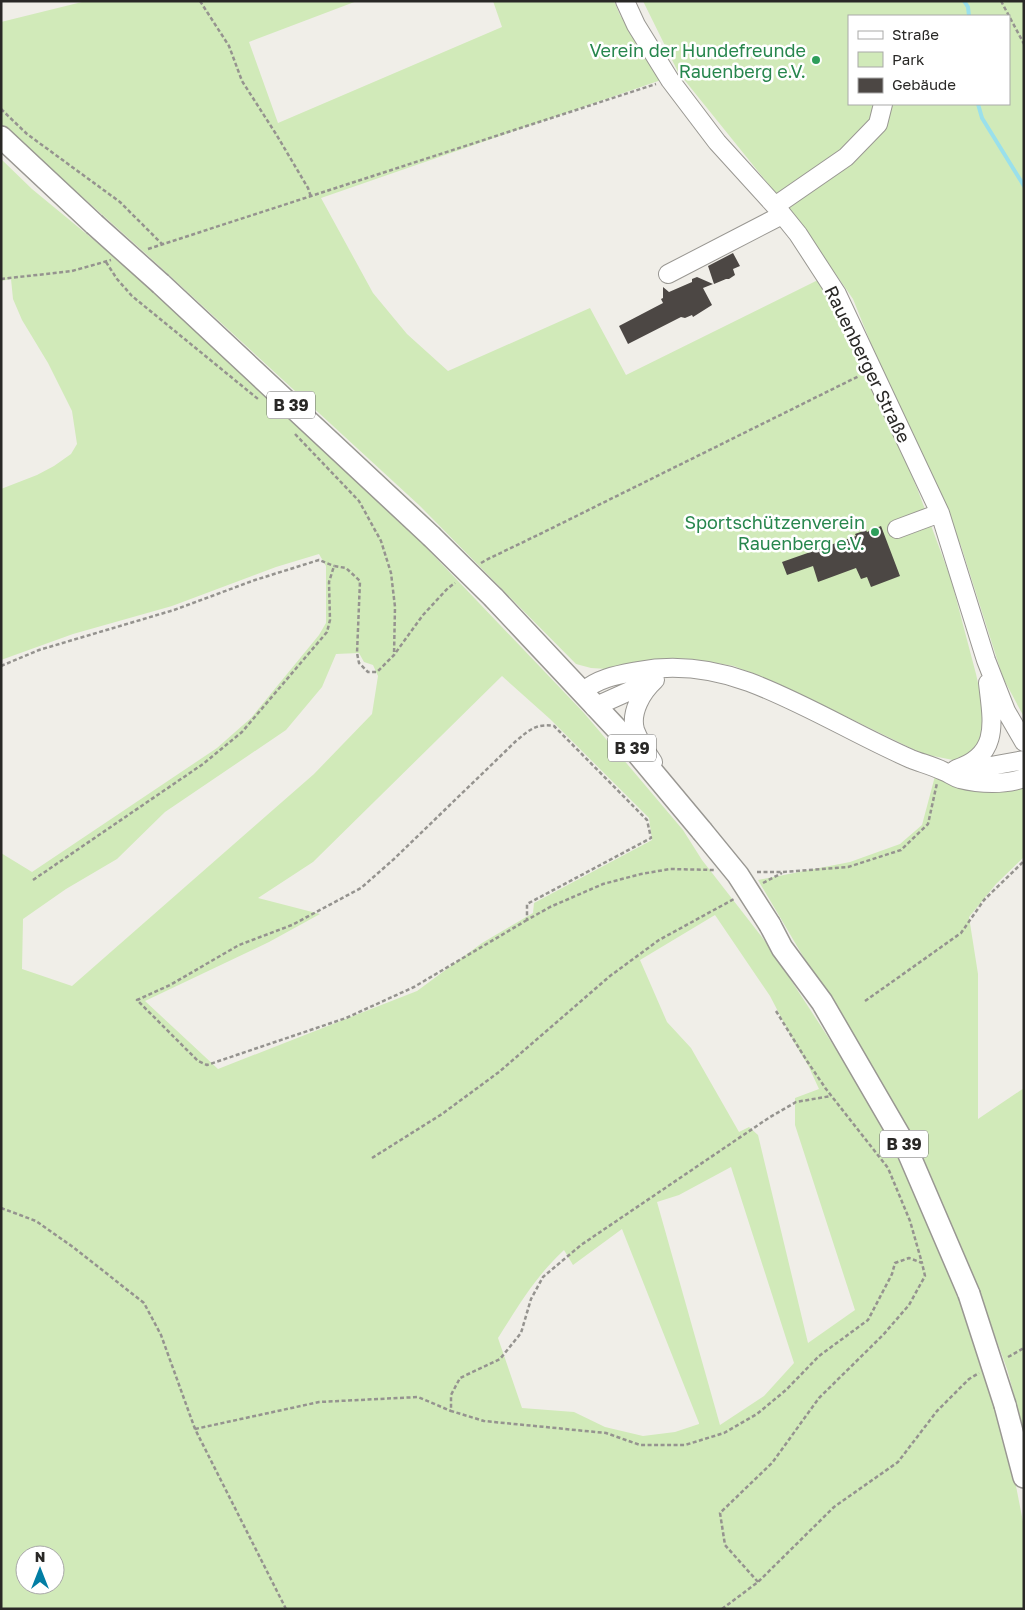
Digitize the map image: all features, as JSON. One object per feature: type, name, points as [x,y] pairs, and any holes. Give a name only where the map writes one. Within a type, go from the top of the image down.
[{"type":"main road","name":"B 39","points":[[1,137],[431,536],[494,598],[616,728],[738,875],[770,925],[782,948],[822,1002],[905,1145],[969,1294],[1005,1405],[1024,1477]]},
{"type":"street","name":"Rauenberger Straße","points":[[625,1],[636,25],[670,80],[717,142],[779,210],[798,234],[837,294],[940,513],[986,660],[1006,711],[1024,742]]},
{"type":"street","points":[[668,274],[779,210],[846,157],[878,124],[884,105]]},
{"type":"street","points":[[897,529],[940,513]]},
{"type":"street","points":[[948,770],[973,762],[980,756],[990,739],[992,717],[986,660]]},
{"type":"street","points":[[588,699],[600,680],[621,674],[661,668],[700,669],[749,682],[911,759],[948,770],[974,769],[1024,760]]},
{"type":"street","points":[[588,699],[685,671],[700,669]]},
{"type":"street","points":[[655,680],[641,696],[634,718],[635,730],[666,782],[668,791]]},
{"type":"street","points":[[948,770],[960,779],[987,782],[1003,782],[1024,778]]},
{"type":"path","points":[[200,1],[228,46],[242,80],[308,188],[311,197]]},
{"type":"path","points":[[1001,1],[1008,15]]},
{"type":"path","points":[[1010,18],[1024,44]]},
{"type":"path","points":[[146,249],[670,80]]},
{"type":"path","points":[[1,109],[27,134],[120,202],[162,244]]},
{"type":"path","points":[[1,279],[72,271],[115,259]]},
{"type":"path","points":[[106,262],[117,279],[132,296],[262,403]]},
{"type":"path","points":[[480,564],[872,370]]},
{"type":"path","points":[[291,430],[359,501],[381,541],[391,573],[395,607],[394,655]]},
{"type":"path","points":[[1,666],[39,650],[174,610],[255,580],[319,560],[346,568],[360,581],[356,653],[359,663],[368,672],[377,672],[394,655],[423,615],[456,582]]},
{"type":"path","points":[[33,880],[203,764],[242,732],[326,632],[330,620],[329,582],[334,566]]},
{"type":"path","points":[[527,920],[527,904],[651,838],[647,820],[554,726],[544,724],[531,728],[516,741],[394,859],[361,888],[292,925],[239,945],[170,985],[136,1000],[198,1061],[207,1065],[346,1018],[414,987],[550,907],[603,884],[670,869],[717,870]]},
{"type":"path","points":[[754,872],[848,867],[901,850],[928,824],[935,788],[948,770]]},
{"type":"path","points":[[865,1001],[961,933],[984,900],[1024,861]]},
{"type":"path","points":[[756,887],[782,872]]},
{"type":"path","points":[[372,1158],[442,1114],[499,1072],[610,976],[659,940],[738,896]]},
{"type":"path","points":[[758,1582],[725,1544],[720,1513],[772,1463],[819,1398],[884,1335],[909,1305],[925,1276],[910,1221],[888,1168],[806,1061],[776,1011]]},
{"type":"path","points":[[451,1411],[450,1395],[460,1378],[500,1359],[521,1333],[531,1299],[543,1278],[581,1245],[770,1117],[796,1102],[831,1096]]},
{"type":"path","points":[[1,1208],[36,1221],[74,1247],[144,1303],[161,1335],[195,1429],[286,1609]]},
{"type":"path","points":[[195,1429],[319,1402],[418,1398],[484,1421],[606,1433],[640,1445],[686,1445],[724,1433],[758,1414],[786,1390],[819,1356],[868,1320],[892,1274],[895,1263],[909,1258],[922,1263]]},
{"type":"path","points":[[1000,1361],[1024,1348]]},
{"type":"path","points":[[722,1609],[758,1582],[834,1507],[898,1462],[937,1411],[969,1379],[985,1370]]},
{"type":"green space","points":[[86,1],[357,1],[249,42],[278,123],[502,27],[493,1],[614,1],[620,15],[664,79],[321,198],[373,293],[407,334],[448,371],[590,308],[626,375],[820,279],[876,392],[917,488],[951,579],[986,719],[982,741],[971,753],[958,761],[923,754],[804,696],[734,666],[692,659],[668,658],[607,669],[591,668],[576,664],[420,506],[145,253],[1,124],[1,22]]},
{"type":"green space","points":[[643,1],[1024,1],[1024,717],[1003,678],[961,546],[890,391],[853,299],[806,231],[678,72]]},
{"type":"green space","points":[[1,159],[32,189],[112,255],[262,386],[356,474],[584,713],[683,830],[702,860],[768,945],[860,1086],[897,1150],[958,1290],[1008,1445],[1024,1527],[1024,1609],[1,1609],[1,853],[32,872],[217,748],[251,718],[319,635],[326,623],[326,566],[319,554],[276,567],[172,606],[73,634],[1,660],[1,489],[54,466],[71,454],[77,444],[72,411],[48,363],[22,320],[13,299],[11,279],[1,281]],"holes":[[[359,653],[364,662],[373,665],[378,676],[372,714],[314,774],[72,986],[22,969],[23,919],[66,889],[117,859],[165,812],[286,730],[322,687],[336,654]],[[502,676],[550,719],[649,818],[652,840],[534,903],[533,913],[482,943],[417,991],[218,1069],[145,1001],[269,942],[320,914],[258,898],[313,862]],[[715,915],[770,996],[819,1089],[795,1098],[795,1125],[855,1310],[808,1343],[758,1135],[749,1127],[739,1132],[691,1048],[667,1022],[640,960]],[[731,1167],[794,1363],[764,1396],[720,1425],[657,1202],[679,1195]],[[622,1229],[699,1424],[675,1432],[643,1436],[605,1427],[574,1412],[522,1408],[498,1338],[536,1281],[564,1250],[573,1265]]]},
{"type":"green space","points":[[935,776],[1024,785],[1024,857],[996,884],[969,917],[978,974],[978,1119],[1024,1088],[1024,1432],[1007,1369],[968,1262],[905,1129],[758,880],[850,862],[900,844],[922,825]]},
{"type":"building","points":[[733,253],[740,266],[733,269],[735,275],[714,284],[708,266]]},
{"type":"building","points":[[697,277],[713,284],[703,288],[712,305],[693,317],[692,315],[685,318],[681,317],[628,344],[619,326],[663,303],[661,299],[663,298],[663,287],[669,292],[692,282],[692,279]]},
{"type":"building","points":[[881,526],[900,576],[871,587],[867,577],[861,579],[856,568],[818,582],[813,566],[787,575],[782,562]]},
{"type":"waterway","points":[[964,1],[968,7],[969,15]]},
{"type":"waterway","points":[[978,105],[982,118],[1024,186]]},
{"type":"place","name":"Verein der Hundefreunde Rauenberg e.V.","points":[[816,60]]},
{"type":"place","name":"Sportschützenverein Rauenberg e.V.","points":[[875,532]]}]
